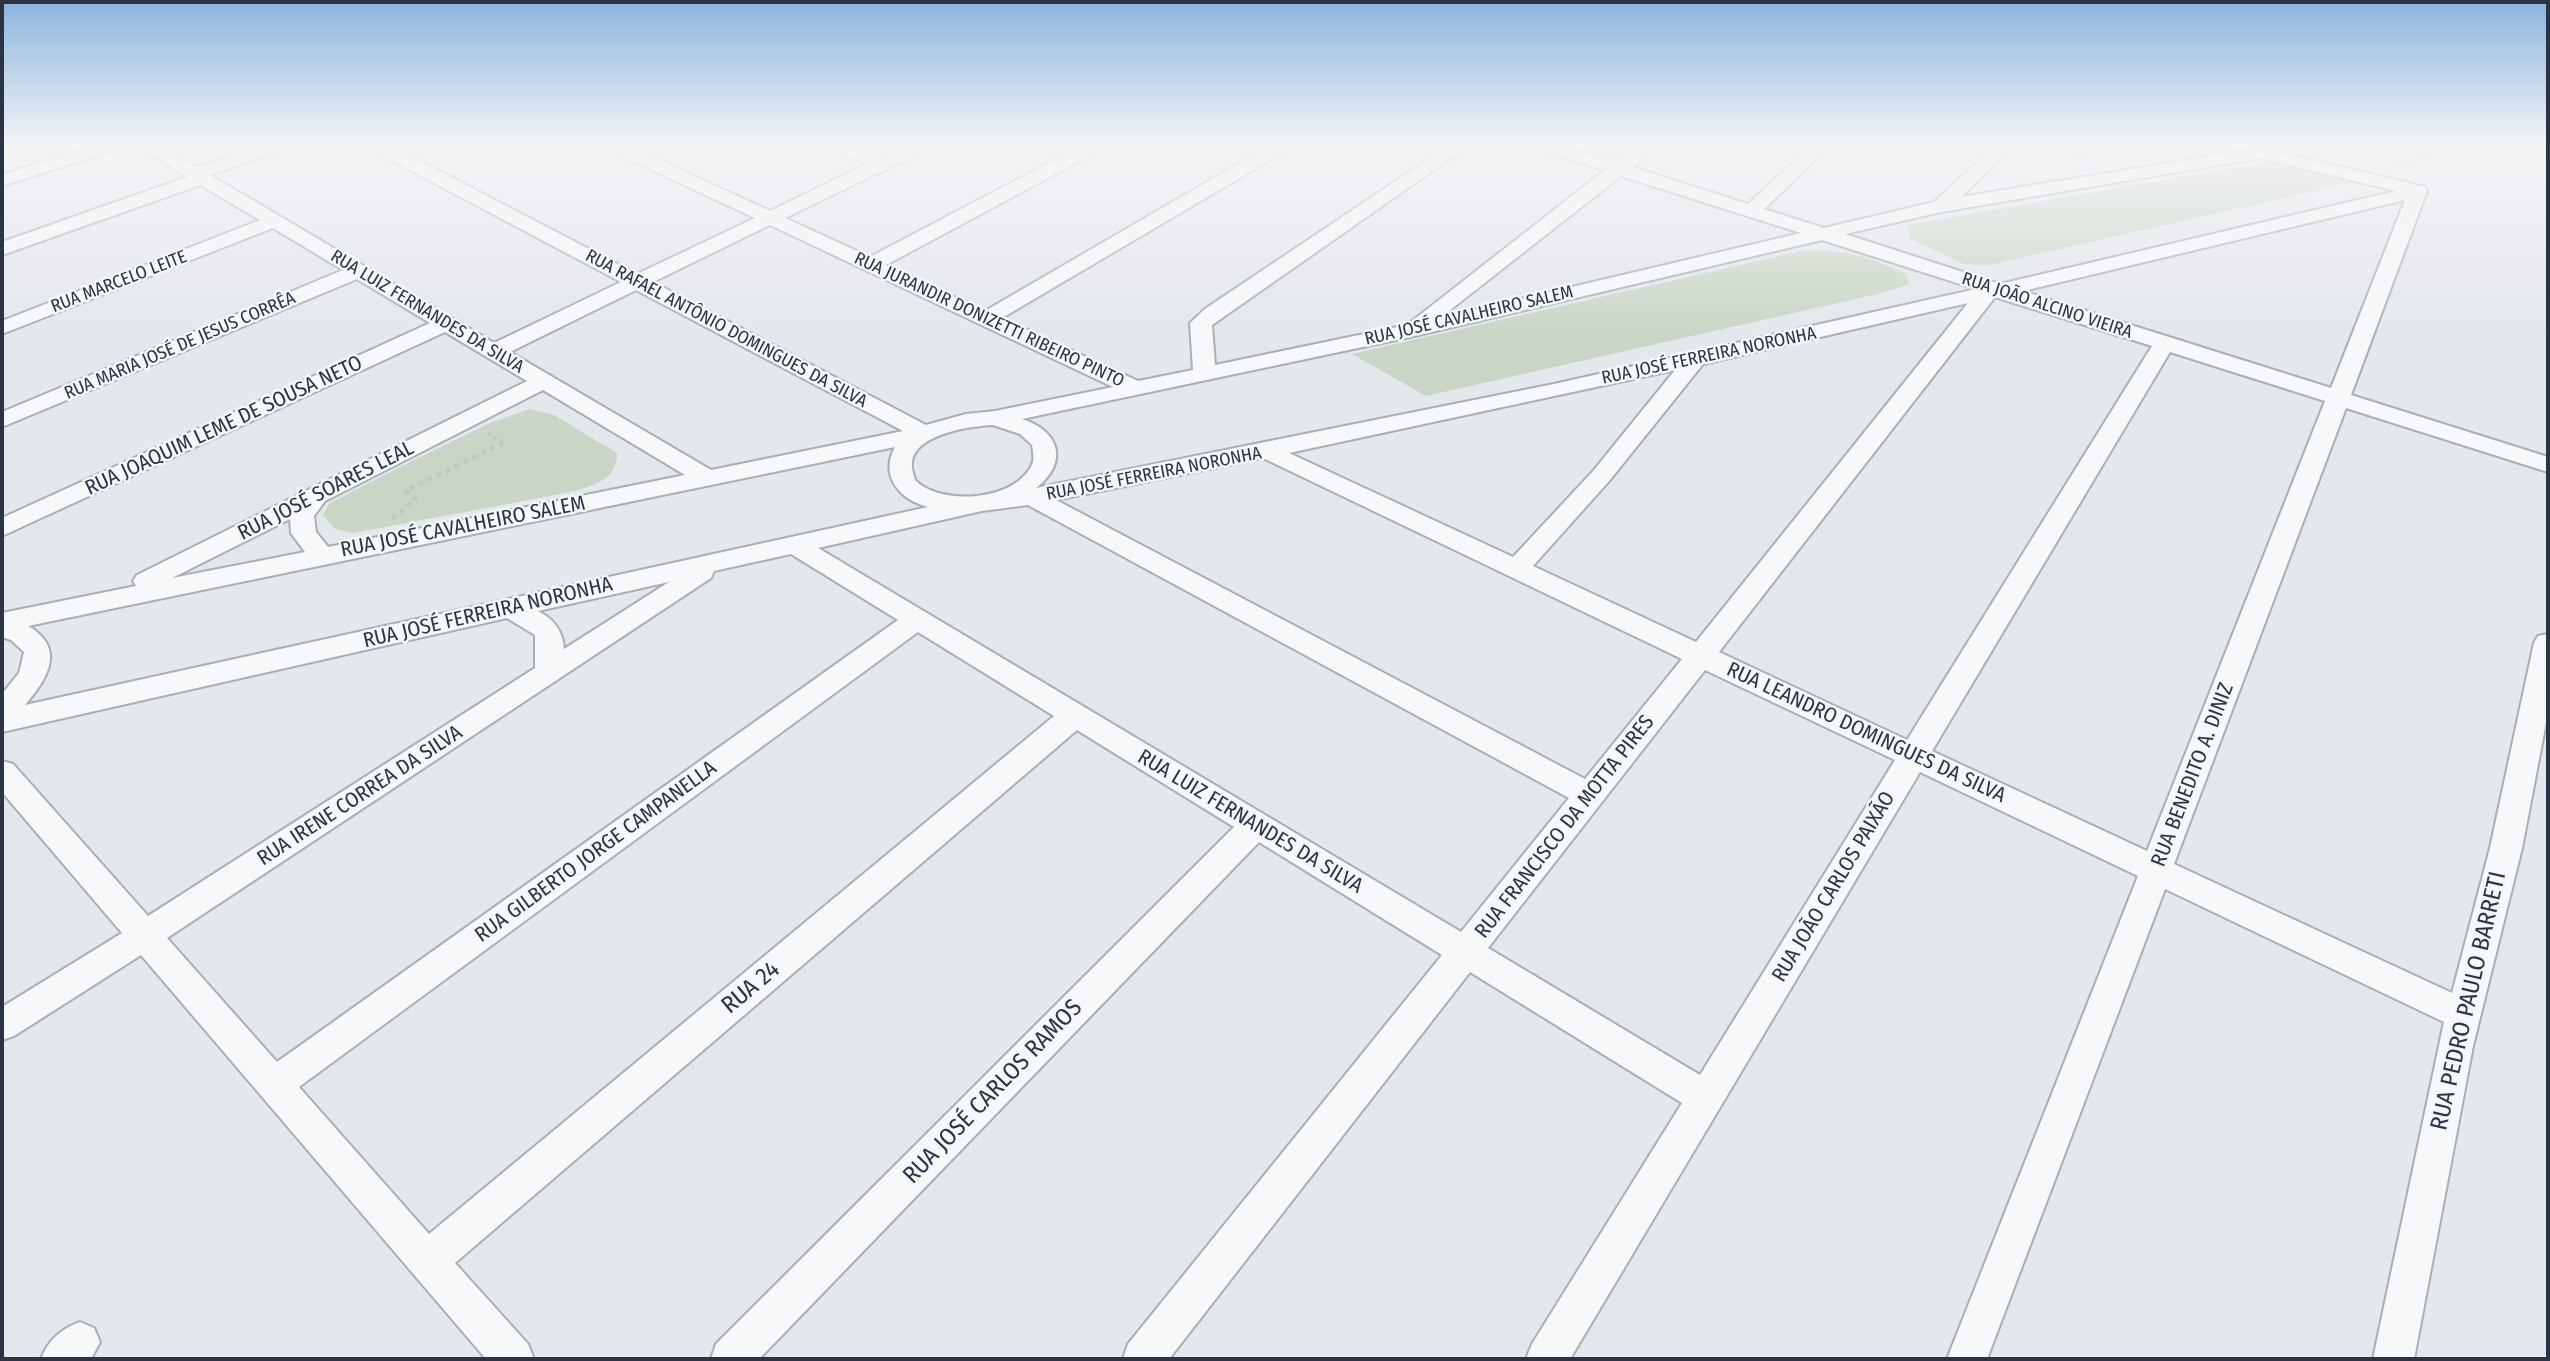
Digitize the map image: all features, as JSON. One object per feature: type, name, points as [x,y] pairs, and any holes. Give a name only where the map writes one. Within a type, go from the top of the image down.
[{"type":"street","points":[[2,249],[108,210]]},
{"type":"street","name":"RUA LUIZ FERNANDES DA SILVA","points":[[254,210],[707,478]]},
{"type":"street","name":"RUA RAFAEL ANTÔNIO DOMINGUES DA SILVA","points":[[499,210],[925,433]]},
{"type":"street","name":"RUA JURANDIR DONIZETTI RIBEIRO PINTO","points":[[752,210],[1134,388]]},
{"type":"street","points":[[494,351],[788,210]]},
{"type":"street","points":[[871,265],[975,210]]},
{"type":"street","points":[[986,319],[1173,210]]},
{"type":"street","points":[[1204,373],[1201,323],[1366,210]]},
{"type":"street","points":[[1410,331],[1565,210]]},
{"type":"street","name":"RUA JOÃO ALCINO VIEIRA","points":[[1752,210],[1993,293],[2164,343],[2548,465]]},
{"type":"street","name":"RUA JOSÉ CAVALHEIRO SALEM","points":[[995,418],[1410,331],[1925,210]]},
{"type":"street","name":"RUA JOSÉ FERREIRA NORONHA","points":[[2,721],[985,503],[1032,497],[1268,452],[1444,415],[1993,293],[2341,210]]},
{"type":"street","name":"RUA BENEDITO A. DINIZ","points":[[1967,1359],[2411,210]]},
{"type":"street","name":"RUA MARCELO LEITE","points":[[2,328],[275,222]]},
{"type":"street","name":"RUA MARIA JOSÉ DE JESUS CORRÊA","points":[[2,420],[358,271]]},
{"type":"street","name":"RUA FRANCISCO DA MOTTA PIRES","points":[[1143,1359],[1590,795],[1993,293]]},
{"type":"street","name":"RUA JOAQUIM LEME DE SOUSA NETO","points":[[2,528],[447,323]]},
{"type":"street","name":"RUA JOÃO CARLOS PAIXÃO","points":[[1547,1359],[2164,343]]},
{"type":"street","points":[[1516,569],[1602,475],[1696,359]]},
{"type":"street","name":"RUA JOSÉ SOARES LEAL","points":[[108,600],[544,381]]},
{"type":"street","points":[[995,418],[1030,430],[1043,443],[1046,459],[1039,476],[1031,484],[985,503],[953,506],[917,495],[904,481],[901,464],[904,455],[909,446],[925,433],[953,422],[995,418]]},
{"type":"street","name":"RUA JOSÉ CAVALHEIRO SALEM","points":[[2,622],[925,433]]},
{"type":"street","name":"RUA LEANDRO DOMINGUES DA SILVA","points":[[1268,452],[2464,1015]]},
{"type":"street","points":[[317,495],[302,516],[304,533],[321,556]]},
{"type":"street","points":[[1032,497],[1590,795]]},
{"type":"street","name":"RUA LUIZ FERNANDES DA SILVA","points":[[795,545],[1706,1098]]},
{"type":"street","name":"RUA IRENE CORREA DA SILVA","points":[[2,1025],[144,936],[715,563]]},
{"type":"street","points":[[510,608],[543,625],[552,641],[548,673]]},
{"type":"street","name":"RUA GILBERTO JORGE CAMPANELLA","points":[[274,1085],[917,619]]},
{"type":"street","points":[[2,627],[26,635],[34,642],[38,662],[25,687],[2,710]]},
{"type":"street","name":"RUA PEDRO PAULO BARRETI","points":[[2393,1359],[2464,1015],[2506,848],[2548,643]]},
{"type":"street","name":"RUA 24","points":[[427,1261],[1075,715]]},
{"type":"street","points":[[2,772],[513,1359]]},
{"type":"street","name":"RUA JOSÉ CARLOS RAMOS","points":[[731,1359],[1256,825]]},
{"type":"path","points":[[358,549],[416,499],[405,491],[503,443],[466,420]]},
{"type":"green space","points":[[1996,210],[2234,210],[1989,265],[1964,264],[1909,238],[1908,225]]},
{"type":"green space","points":[[1806,250],[1846,253],[1868,259],[1906,274],[1909,284],[1882,293],[1426,396],[1352,354]]},
{"type":"green space","points":[[530,409],[554,415],[617,453],[616,464],[611,472],[596,484],[555,495],[353,533],[335,529],[323,515],[330,503],[398,468],[490,423]]}]
